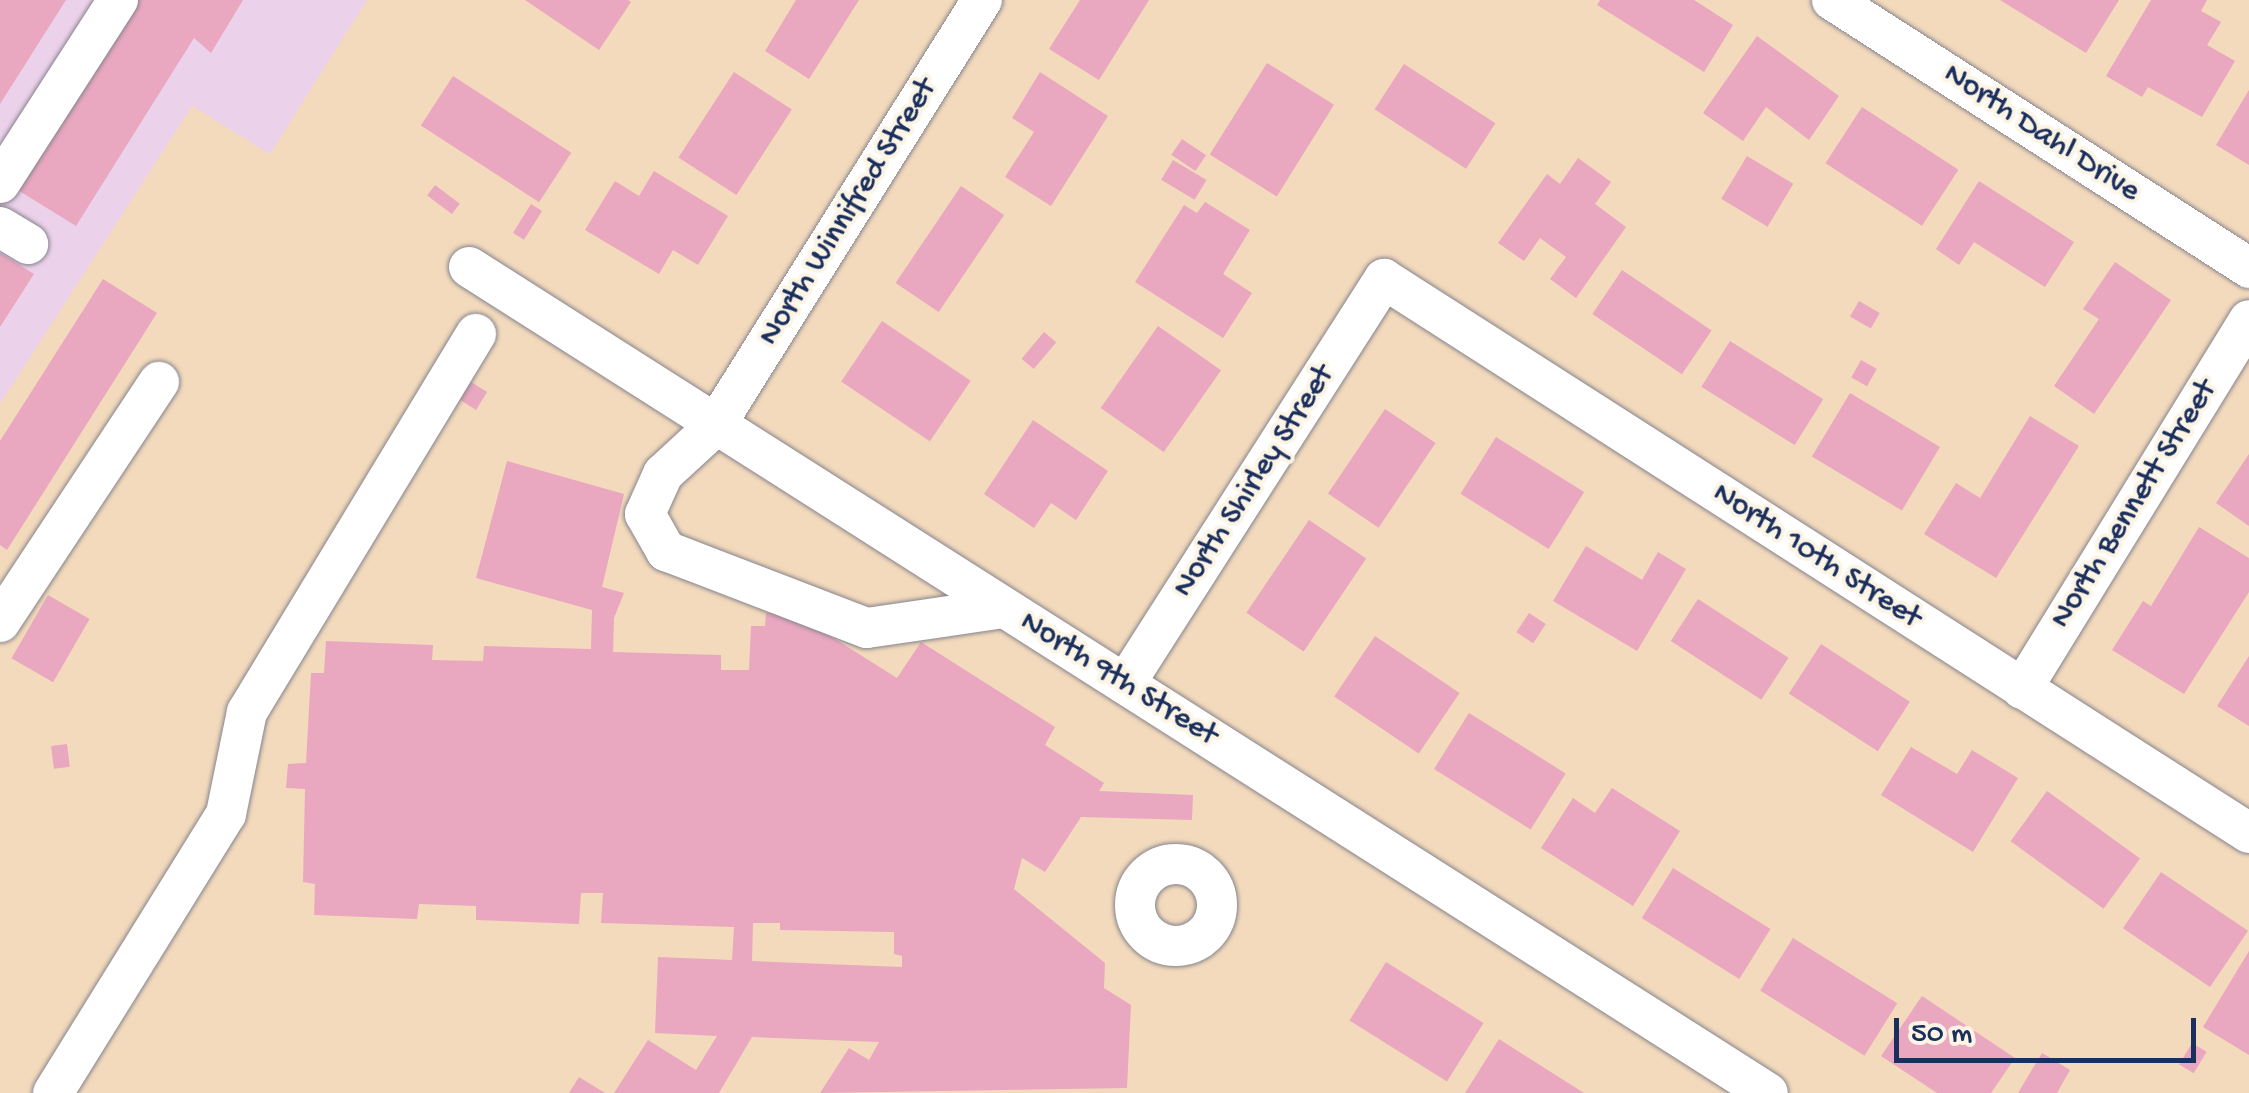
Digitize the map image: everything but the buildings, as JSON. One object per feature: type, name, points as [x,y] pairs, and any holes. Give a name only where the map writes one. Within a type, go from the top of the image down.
[{"type":"street","points":[[0,183],[118,0]]},
{"type":"street","name":"North Winnifred Street","points":[[982,0],[716,426],[663,474],[645,514],[666,551],[866,628],[1004,608]]},
{"type":"street","name":"North Dahl Drive","points":[[1832,0],[2249,268]]},
{"type":"street","name":"North 9th Street","points":[[469,267],[1768,1093]]},
{"type":"street","name":"North Shirley Street","points":[[1125,684],[1384,279]]},
{"type":"street","name":"North 10th Street","points":[[1384,279],[2249,833]]},
{"type":"street","name":"North Bennett Street","points":[[2022,689],[2249,320]]},
{"type":"street","points":[[53,1093],[226,814],[247,712],[476,334]]},
{"type":"street","points":[[0,622],[159,382]]},
{"type":"shaded area","points":[[0,0],[367,0],[270,154],[192,106],[0,404]]}]
